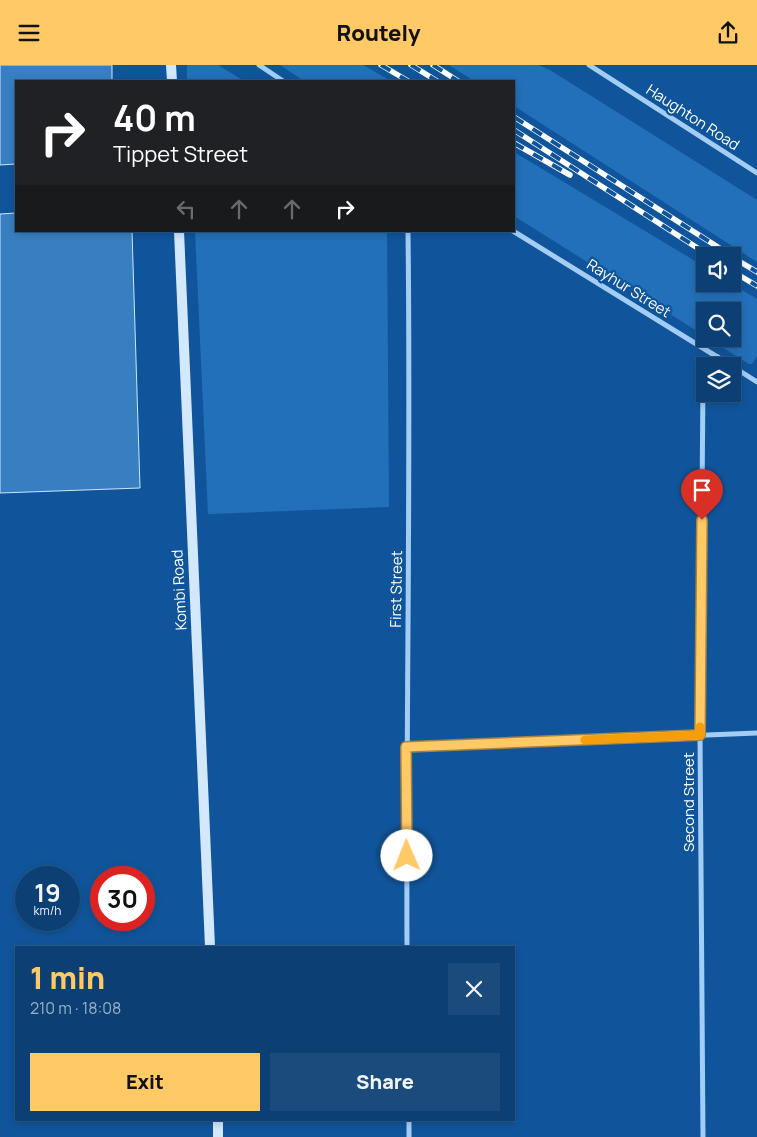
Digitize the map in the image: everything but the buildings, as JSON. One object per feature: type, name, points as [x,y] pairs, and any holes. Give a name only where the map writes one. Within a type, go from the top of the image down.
[{"type":"main road","points":[[171,65],[172,80]]},
{"type":"main road","name":"Kombi Road","points":[[179,232],[210,946]]},
{"type":"main road","points":[[218,1121],[218,1137]]},
{"type":"street","points":[[259,65],[282,80]]},
{"type":"street","name":"Haughton Road","points":[[589,65],[757,173]]},
{"type":"street","name":"First Street","points":[[407,946],[406,747],[410,439],[408,232]]},
{"type":"street","name":"Rayhur Street","points":[[515,232],[718,357]]},
{"type":"street","name":"Rayhur Street","points":[[741,372],[757,382]]},
{"type":"street","name":"Second Street","points":[[703,402],[700,735],[703,1137]]},
{"type":"street","points":[[406,747],[757,733]]},
{"type":"street","points":[[409,1121],[409,1137]]},
{"type":"shaded area","points":[[187,65],[218,65],[242,80],[187,80]]},
{"type":"shaded area","points":[[280,65],[363,65],[389,80],[302,80]]},
{"type":"shaded area","points":[[449,65],[538,65],[550,70],[757,200],[757,262],[741,252],[741,247],[734,247],[515,107],[515,80],[472,80]]},
{"type":"shaded area","points":[[515,153],[696,262],[696,292],[741,292],[741,289],[757,299],[757,356],[752,364],[722,347],[741,347],[741,302],[696,302],[696,330],[515,217]]},
{"type":"shaded area","points":[[195,232],[387,232],[389,507],[208,514]]},
{"type":"railway","points":[[381,65],[406,80]]},
{"type":"railway","points":[[411,65],[435,80]]},
{"type":"railway","points":[[433,65],[456,80]]},
{"type":"railway","points":[[515,118],[718,247]]},
{"type":"railway","points":[[515,131],[696,247]]},
{"type":"railway","points":[[515,144],[570,175]]},
{"type":"railway","points":[[741,262],[757,272]]},
{"type":"railway","points":[[741,276],[757,286]]},
{"type":"slow traffic","points":[[585,740],[700,735],[700,727]]},
{"type":"route","points":[[407,856],[406,747],[700,735],[702,520]]}]
